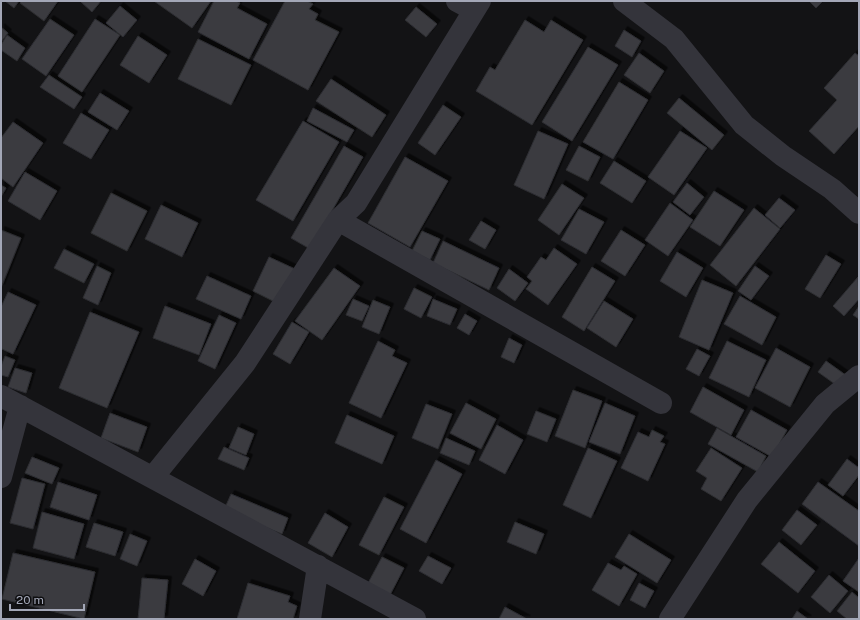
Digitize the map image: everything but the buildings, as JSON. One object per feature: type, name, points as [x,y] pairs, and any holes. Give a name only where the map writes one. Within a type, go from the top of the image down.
[{"type":"street","points":[[624,1],[674,39],[744,124],[783,156],[832,189],[859,213]]},
{"type":"street","points":[[153,477],[245,363],[338,220],[356,203],[470,4]]},
{"type":"street","points":[[338,220],[661,403]]},
{"type":"street","points":[[670,619],[746,500],[825,404],[859,376]]},
{"type":"street","points":[[1,396],[416,619]]},
{"type":"street","points":[[1,477],[20,406]]},
{"type":"street","points":[[310,619],[318,566]]}]
